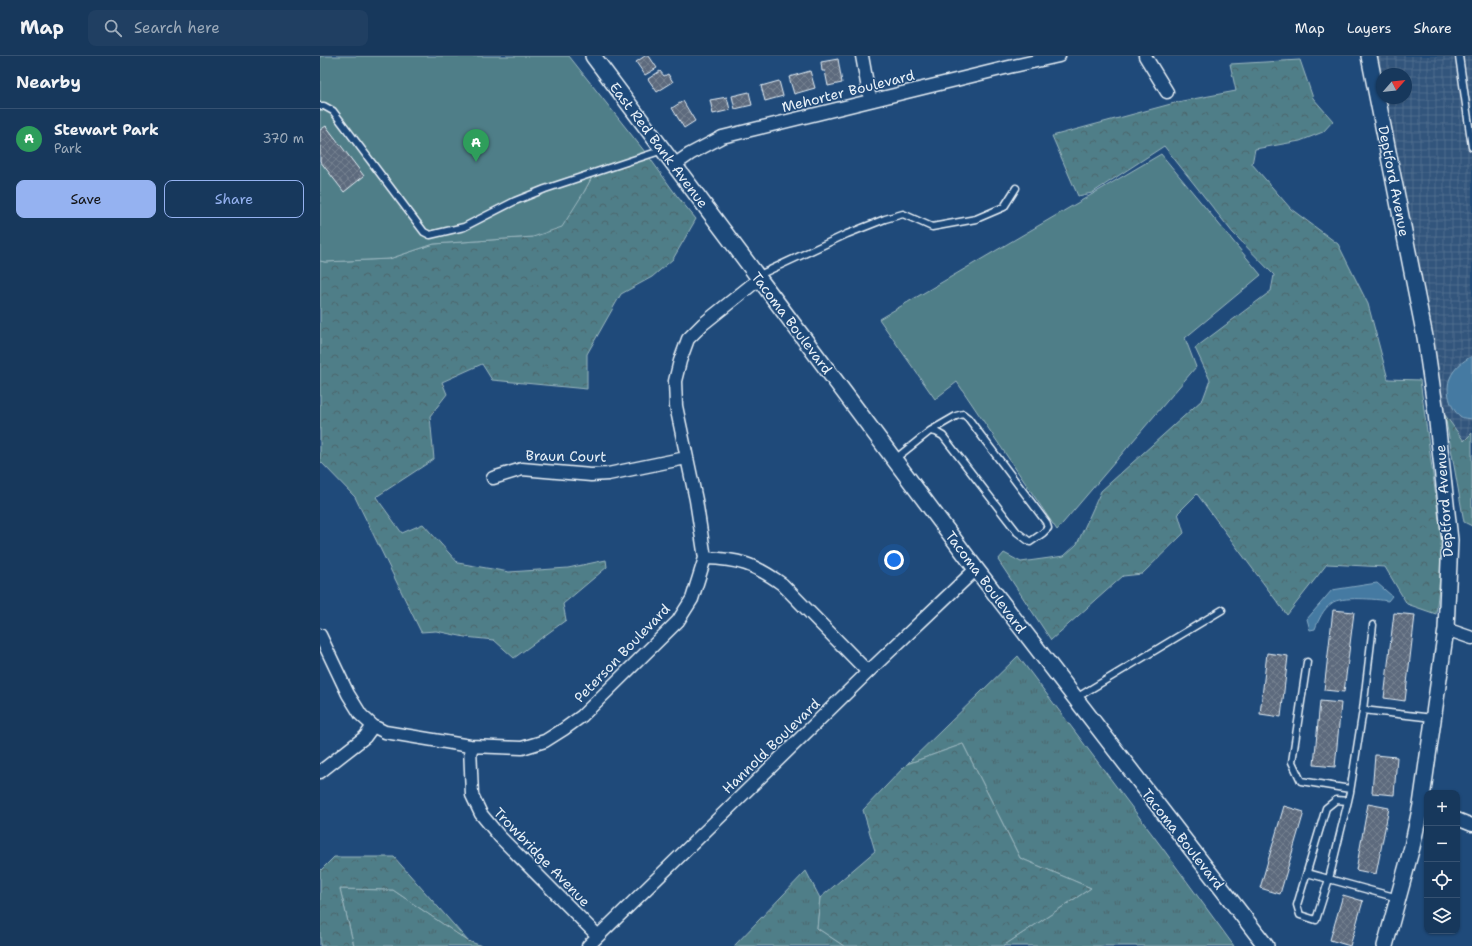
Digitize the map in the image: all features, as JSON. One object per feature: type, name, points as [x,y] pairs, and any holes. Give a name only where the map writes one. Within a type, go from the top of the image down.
[{"type":"street","name":"East Red Bank Avenue","points":[[593,56],[711,214]]},
{"type":"street","points":[[862,56],[870,100]]},
{"type":"street","name":"Mehorter Boulevard","points":[[674,165],[690,154],[722,137],[870,100],[960,80],[1008,61],[1059,56]]},
{"type":"street","points":[[1145,56],[1167,92]]},
{"type":"street","name":"Deptford Avenue","points":[[1369,56],[1420,312],[1433,387],[1450,540],[1446,629],[1433,718],[1426,790]]},
{"type":"street","name":"Tacoma Boulevard","points":[[711,214],[976,569],[1266,946]]},
{"type":"street","name":"Peterson Boulevard","points":[[320,635],[348,694],[361,715],[373,726],[385,732],[470,746],[522,748],[545,741],[582,716],[678,621],[692,599],[705,558],[696,500],[676,406],[675,380],[688,339],[703,324],[758,277]]},
{"type":"street","name":"Braun Court","points":[[493,478],[522,469],[591,475],[608,474],[686,458]]},
{"type":"street","points":[[705,558],[738,560],[767,573],[782,584],[868,672]]},
{"type":"street","name":"Hannold Boulevard","points":[[588,946],[868,672],[976,569]]},
{"type":"street","points":[[1446,629],[1472,638]]},
{"type":"street","points":[[320,772],[365,738],[373,726]]},
{"type":"street","name":"Trowbridge Avenue","points":[[470,746],[472,795],[480,814],[500,837],[598,936]]},
{"type":"street","name":"Deptford Avenue","points":[[1385,946],[1424,806]]},
{"type":"street","points":[[1460,820],[1472,825]]},
{"type":"lane","points":[[1459,56],[1472,147]]},
{"type":"lane","points":[[320,106],[324,106],[333,111],[424,232],[430,236],[464,227],[515,201],[545,189],[663,150]]},
{"type":"lane","points":[[758,277],[847,234],[885,219],[903,214],[932,227],[976,219],[1004,207],[1016,188]]},
{"type":"lane","points":[[894,460],[930,431],[956,416],[963,414],[968,418],[1046,522],[1048,528],[1030,542],[1024,538],[1017,532],[943,436],[936,432],[930,431]]},
{"type":"lane","points":[[1075,698],[1222,610]]},
{"type":"lane","points":[[1348,802],[1336,800],[1326,808],[1297,906],[1300,915],[1316,920],[1348,802],[1363,710],[1373,625]]},
{"type":"lane","points":[[1307,662],[1292,762],[1301,781],[1350,789]]},
{"type":"lane","points":[[1363,710],[1433,718]]},
{"type":"lane","points":[[1307,873],[1398,898]]},
{"type":"shaded area","points":[[1374,56],[1472,56],[1472,433],[1464,441],[1445,415],[1384,104],[1412,104],[1412,68],[1376,68]]},
{"type":"shaded area","points":[[1472,356],[1472,419],[1463,418],[1456,413],[1449,398],[1448,388],[1450,378],[1456,368]]},
{"type":"shaded area","points":[[1377,583],[1392,596],[1388,601],[1376,599],[1343,599],[1336,601],[1329,605],[1324,611],[1315,629],[1310,630],[1307,619],[1332,590]]},
{"type":"green space","points":[[320,56],[569,56],[649,157],[593,175],[562,227],[533,237],[434,244],[389,259],[320,261]]},
{"type":"green space","points":[[1300,60],[1313,98],[1333,121],[1323,132],[1300,141],[1255,149],[1252,164],[1291,209],[1338,244],[1368,304],[1388,379],[1420,380],[1443,549],[1436,614],[1407,604],[1385,567],[1327,564],[1287,615],[1197,494],[1178,513],[1184,533],[1142,574],[1123,576],[1051,640],[998,560],[1004,553],[1021,562],[1064,556],[1077,544],[1101,491],[1203,399],[1210,380],[1195,348],[1271,291],[1274,275],[1233,233],[1164,146],[1092,193],[1078,196],[1052,136],[1182,101],[1236,91],[1230,64]]},
{"type":"green space","points":[[1161,154],[1261,275],[1185,338],[1196,367],[1057,530],[957,382],[935,399],[879,319]]},
{"type":"green space","points":[[649,157],[677,196],[696,219],[673,259],[652,277],[621,294],[587,354],[587,389],[492,380],[482,364],[442,382],[447,394],[430,416],[434,459],[376,497],[402,533],[423,524],[458,563],[509,572],[568,568],[606,560],[607,567],[563,604],[566,620],[514,658],[494,640],[465,637],[436,631],[421,632],[355,497],[320,461],[320,261],[389,259],[434,244],[533,237],[584,192],[593,175]]},
{"type":"green space","points":[[1445,415],[1464,441],[1472,433],[1472,526],[1464,522]]},
{"type":"green space","points":[[1018,656],[1234,946],[1003,946],[1091,888],[1020,858],[963,744],[907,764]]},
{"type":"green space","points":[[963,744],[1020,858],[1091,888],[1003,946],[844,946],[817,928],[820,898],[875,851],[863,810],[907,764]]},
{"type":"green space","points":[[334,857],[394,857],[468,941],[393,890],[340,889],[354,946],[320,946],[320,871]]},
{"type":"green space","points":[[806,871],[820,898],[817,928],[844,946],[734,946]]},
{"type":"green space","points":[[340,889],[393,890],[468,941],[482,946],[354,946]]},
{"type":"building","points":[[645,56],[649,56],[657,68],[645,75],[636,62]]},
{"type":"building","points":[[838,59],[842,83],[828,86],[825,71],[822,71],[821,62]]},
{"type":"building","points":[[660,71],[664,76],[668,74],[673,82],[657,92],[648,79]]},
{"type":"building","points":[[810,71],[815,88],[794,94],[789,77]]},
{"type":"building","points":[[779,81],[783,96],[765,101],[761,86]]},
{"type":"building","points":[[749,92],[752,105],[735,109],[732,96]]},
{"type":"building","points":[[727,97],[730,110],[713,114],[710,100]]},
{"type":"building","points":[[683,101],[695,121],[684,128],[672,108]]},
{"type":"building","points":[[326,126],[364,176],[344,192],[320,161],[320,130]]},
{"type":"building","points":[[1333,610],[1354,612],[1344,692],[1324,690]]},
{"type":"building","points":[[1394,613],[1415,615],[1405,701],[1384,698]]},
{"type":"building","points":[[1267,653],[1288,656],[1281,717],[1260,714]]},
{"type":"building","points":[[1320,701],[1341,703],[1335,767],[1314,765]]},
{"type":"building","points":[[1375,755],[1397,757],[1394,795],[1372,793]]},
{"type":"building","points":[[1368,804],[1389,808],[1376,874],[1356,870]]},
{"type":"building","points":[[1284,806],[1304,812],[1280,894],[1260,888]]},
{"type":"building","points":[[1343,895],[1363,901],[1350,946],[1330,940]]},
{"type":"place","name":"Stewart Park","points":[[476,162]]}]
